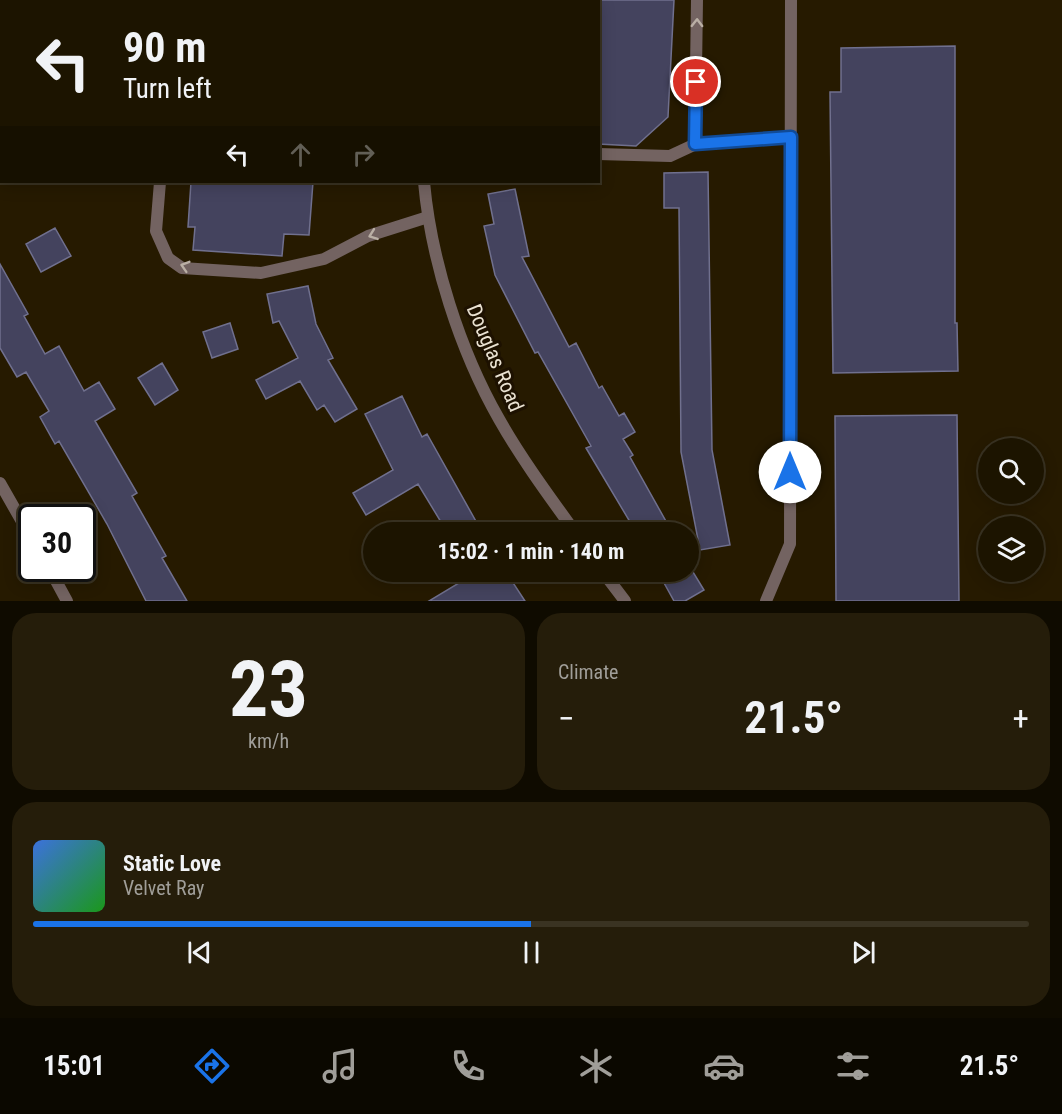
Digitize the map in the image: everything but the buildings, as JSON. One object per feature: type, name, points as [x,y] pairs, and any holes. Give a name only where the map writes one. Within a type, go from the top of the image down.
[{"type":"street","points":[[695,144],[698,0]]},
{"type":"street","points":[[766,601],[790,544],[790,0]]},
{"type":"street","points":[[600,154],[670,156],[695,144],[791,137]]},
{"type":"street","points":[[160,183],[156,231],[168,258],[182,268],[261,273],[324,259],[368,236],[428,217]]},
{"type":"street","name":"Douglas Road","points":[[424,183],[428,217],[448,297],[484,390],[500,420],[567,522]]},
{"type":"street","points":[[0,483],[18,514]]},
{"type":"street","points":[[57,582],[67,601]]},
{"type":"street","points":[[610,582],[624,601]]},
{"type":"route","points":[[696,82],[695,144],[791,137],[790,472]]}]
